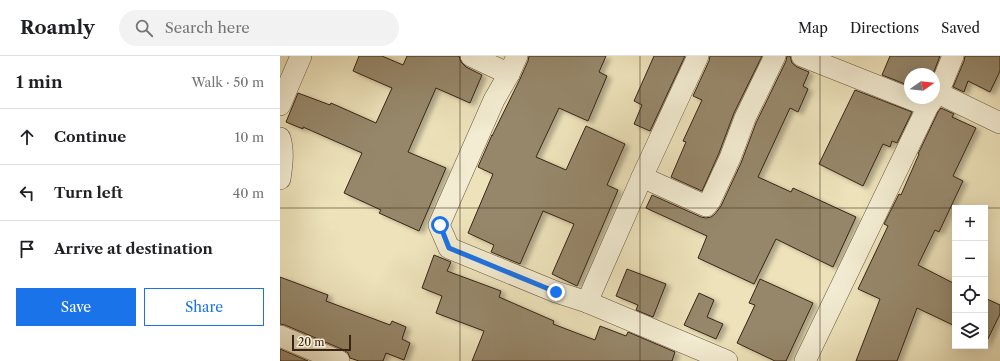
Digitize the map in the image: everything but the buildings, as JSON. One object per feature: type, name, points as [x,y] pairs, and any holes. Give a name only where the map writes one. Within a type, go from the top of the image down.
[{"type":"street","points":[[280,105],[301,56]]},
{"type":"street","points":[[471,56],[513,65],[494,100],[440,225],[449,248],[556,292],[587,302],[728,361]]},
{"type":"street","points":[[587,302],[642,176],[698,56]]},
{"type":"street","points":[[642,176],[706,206],[710,201],[730,158],[746,118],[775,56]]},
{"type":"street","points":[[802,56],[904,89]]},
{"type":"street","points":[[940,84],[953,56]]},
{"type":"street","points":[[940,101],[1000,122]]},
{"type":"street","points":[[805,361],[931,104]]},
{"type":"street","points":[[280,138],[282,143],[282,167],[280,179]]},
{"type":"street","points":[[280,336],[339,361]]},
{"type":"route","points":[[440,225],[449,248],[556,292]]}]
